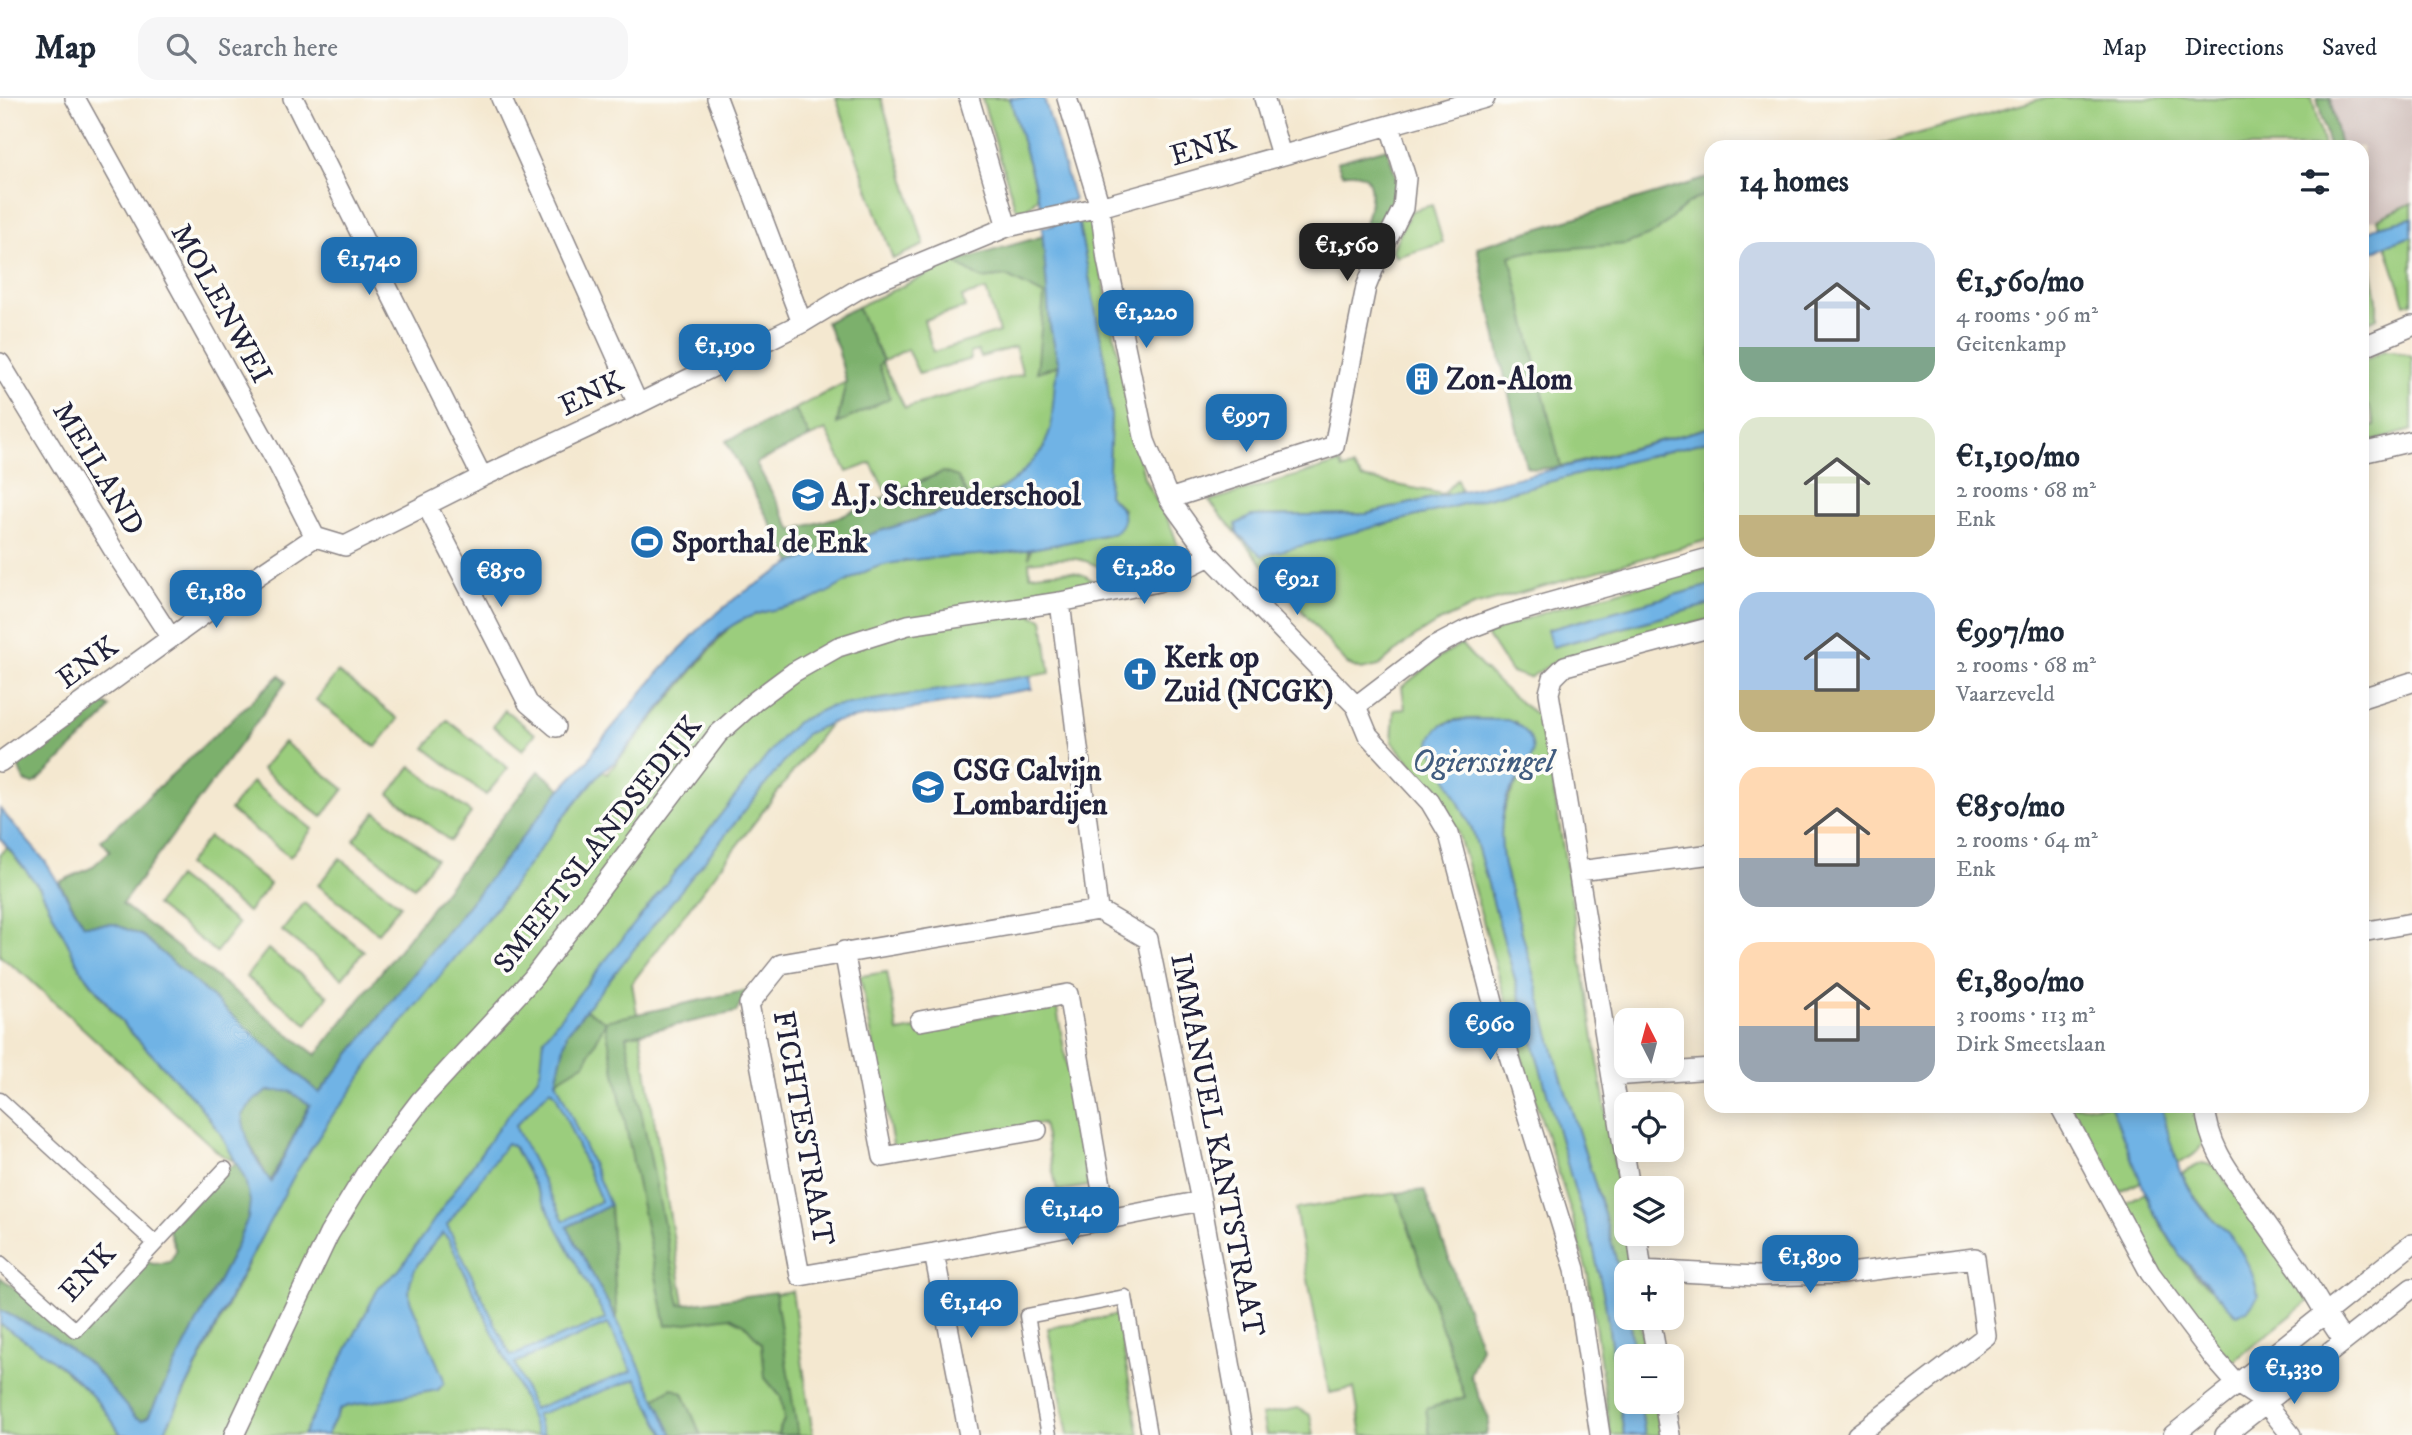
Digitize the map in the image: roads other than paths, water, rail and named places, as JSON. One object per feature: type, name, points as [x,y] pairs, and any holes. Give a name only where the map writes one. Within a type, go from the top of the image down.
[{"type":"street","name":"MOLENWEI","points":[[75,98],[279,466],[315,537]]},
{"type":"street","points":[[293,98],[482,477]]},
{"type":"street","points":[[501,98],[638,404]]},
{"type":"street","points":[[717,98],[802,323]]},
{"type":"street","points":[[969,98],[1007,227]]},
{"type":"street","points":[[1067,98],[1107,260],[1145,441],[1169,499],[1210,556],[1356,706],[1368,735],[1430,802],[1449,834],[1494,1010],[1575,1269],[1600,1435]]},
{"type":"street","points":[[1264,98],[1281,155]]},
{"type":"street","name":"ENK","points":[[1,759],[315,537],[345,546],[802,323],[860,288],[1007,227],[1093,208],[1480,99]]},
{"type":"street","points":[[1169,499],[1335,446],[1366,287],[1403,208],[1406,178],[1390,126]]},
{"type":"street","points":[[2369,343],[2412,326]]},
{"type":"street","name":"MEILAND","points":[[0,363],[113,549],[172,638]]},
{"type":"street","points":[[2369,451],[2412,441]]},
{"type":"street","points":[[426,506],[528,703],[556,727]]},
{"type":"street","name":"SMEETSLANDSEDIJK","points":[[234,1435],[329,1234],[371,1166],[420,1101],[531,979],[718,734],[755,701],[794,672],[838,647],[908,625],[1060,602],[1158,582],[1210,556]]},
{"type":"street","points":[[1356,706],[1432,648],[1468,629],[1502,616],[1704,559]]},
{"type":"street","points":[[1060,602],[1098,910]]},
{"type":"street","points":[[1628,1176],[1549,693],[1553,678],[1565,666],[1704,628]]},
{"type":"street","points":[[2369,696],[2412,682]]},
{"type":"street","points":[[1579,871],[1704,855]]},
{"type":"street","name":"FICHTESTRAAT","points":[[1098,910],[844,951],[781,964],[750,1004],[800,1276],[1201,1201]]},
{"type":"street","name":"IMMANUEL KANTSTRAAT","points":[[1098,910],[1148,939],[1201,1201],[1243,1435]]},
{"type":"street","points":[[2369,931],[2412,923]]},
{"type":"street","points":[[844,951],[884,1157],[1037,1130]]},
{"type":"street","points":[[920,1021],[1068,994],[1107,1220]]},
{"type":"street","points":[[1613,1076],[1704,1070]]},
{"type":"street","name":"ENK","points":[[0,1100],[155,1243]]},
{"type":"street","points":[[2064,1113],[2150,1273],[2236,1384],[2265,1402],[2291,1435]]},
{"type":"street","points":[[2207,1113],[2214,1143],[2228,1173],[2326,1311],[2333,1327],[2344,1341]]},
{"type":"street","name":"ENK","points":[[0,1264],[75,1330],[225,1169]]},
{"type":"street","points":[[2173,1435],[2412,1244]]},
{"type":"street","points":[[934,1253],[969,1435]]},
{"type":"street","points":[[1684,1273],[1756,1276],[1842,1274],[1975,1258],[1986,1336],[1857,1435]]},
{"type":"street","points":[[2225,1435],[2412,1289]]},
{"type":"street","points":[[1049,1435],[1027,1316],[1125,1297],[1149,1435]]},
{"type":"street","points":[[1666,1414],[1670,1435]]},
{"type":"water","points":[[1010,98],[1044,98],[1074,200],[1060,203],[1064,223],[1078,220],[1104,354],[1111,416],[1108,495],[1123,513],[1119,528],[1114,533],[1031,549],[880,566],[861,573],[817,597],[751,616],[720,635],[616,761],[602,771],[565,815],[504,898],[374,1057],[336,1110],[295,1174],[236,1285],[163,1435],[121,1435],[97,1401],[68,1372],[0,1324],[0,1310],[53,1337],[92,1366],[135,1417],[142,1420],[148,1417],[232,1255],[248,1218],[250,1201],[245,1179],[220,1133],[196,1101],[125,1026],[80,968],[40,888],[0,838],[0,809],[45,861],[84,925],[114,924],[143,936],[319,1093],[561,789],[589,760],[595,748],[660,671],[703,625],[738,596],[792,563],[997,492],[1019,476],[1043,450],[1051,427],[1059,365],[1050,326],[1042,228],[1054,225],[1051,205],[1041,207]],"holes":[[[268,1091],[289,1091],[310,1105],[271,1182],[252,1150],[242,1115],[253,1101]]]},
{"type":"water","points":[[2412,218],[2412,236],[2369,254],[2369,231]]},
{"type":"water","points":[[1704,429],[1704,442],[1262,556],[1237,533],[1236,524],[1251,516],[1366,514],[1584,462]]},
{"type":"water","points":[[1704,587],[1704,606],[1552,647],[1547,630]]},
{"type":"water","points":[[1030,676],[1032,689],[833,722],[806,734],[567,1033],[556,1081],[610,1205],[567,1227],[617,1320],[673,1435],[665,1435],[636,1379],[536,1415],[544,1435],[538,1435],[513,1375],[449,1240],[443,1233],[418,1264],[409,1290],[410,1300],[444,1383],[438,1390],[348,1406],[340,1409],[327,1435],[303,1435],[379,1287],[399,1270],[499,1127],[538,1077],[544,1038],[782,737],[797,722],[828,707]],"holes":[[[551,1089],[556,1095],[601,1201],[564,1221],[515,1126]],[[507,1143],[514,1147],[606,1319],[511,1356],[447,1225]],[[608,1324],[632,1371],[533,1409],[515,1363]]]},
{"type":"water","name":"Ogierssingel","points":[[1473,719],[1507,720],[1517,724],[1531,740],[1531,758],[1506,800],[1501,833],[1504,866],[1559,1070],[1616,1260],[1614,1260],[1614,1330],[1631,1330],[1632,1344],[1614,1344],[1614,1365],[1593,1246],[1473,831],[1430,745],[1433,734],[1440,727]]},
{"type":"water","points":[[2114,1113],[2164,1113],[2172,1147],[2188,1187],[2204,1210],[2233,1240],[2251,1271],[2258,1296],[2248,1310],[2236,1315],[2179,1254],[2151,1207]]},
{"type":"water","name":"Ogierssingel","points":[[1621,1414],[1642,1414],[1645,1435],[1624,1435]]},
{"type":"place","name":"Zon-Alom","points":[[1422,379]]},
{"type":"place","name":"A.J. Schreuderschool","points":[[808,495]]},
{"type":"place","name":"Sporthal de Enk","points":[[647,542]]},
{"type":"place","name":"Kerk op Zuid (NCGK)","points":[[1140,674]]},
{"type":"place","name":"CSG Calvijn Lombardijen","points":[[928,787]]}]
